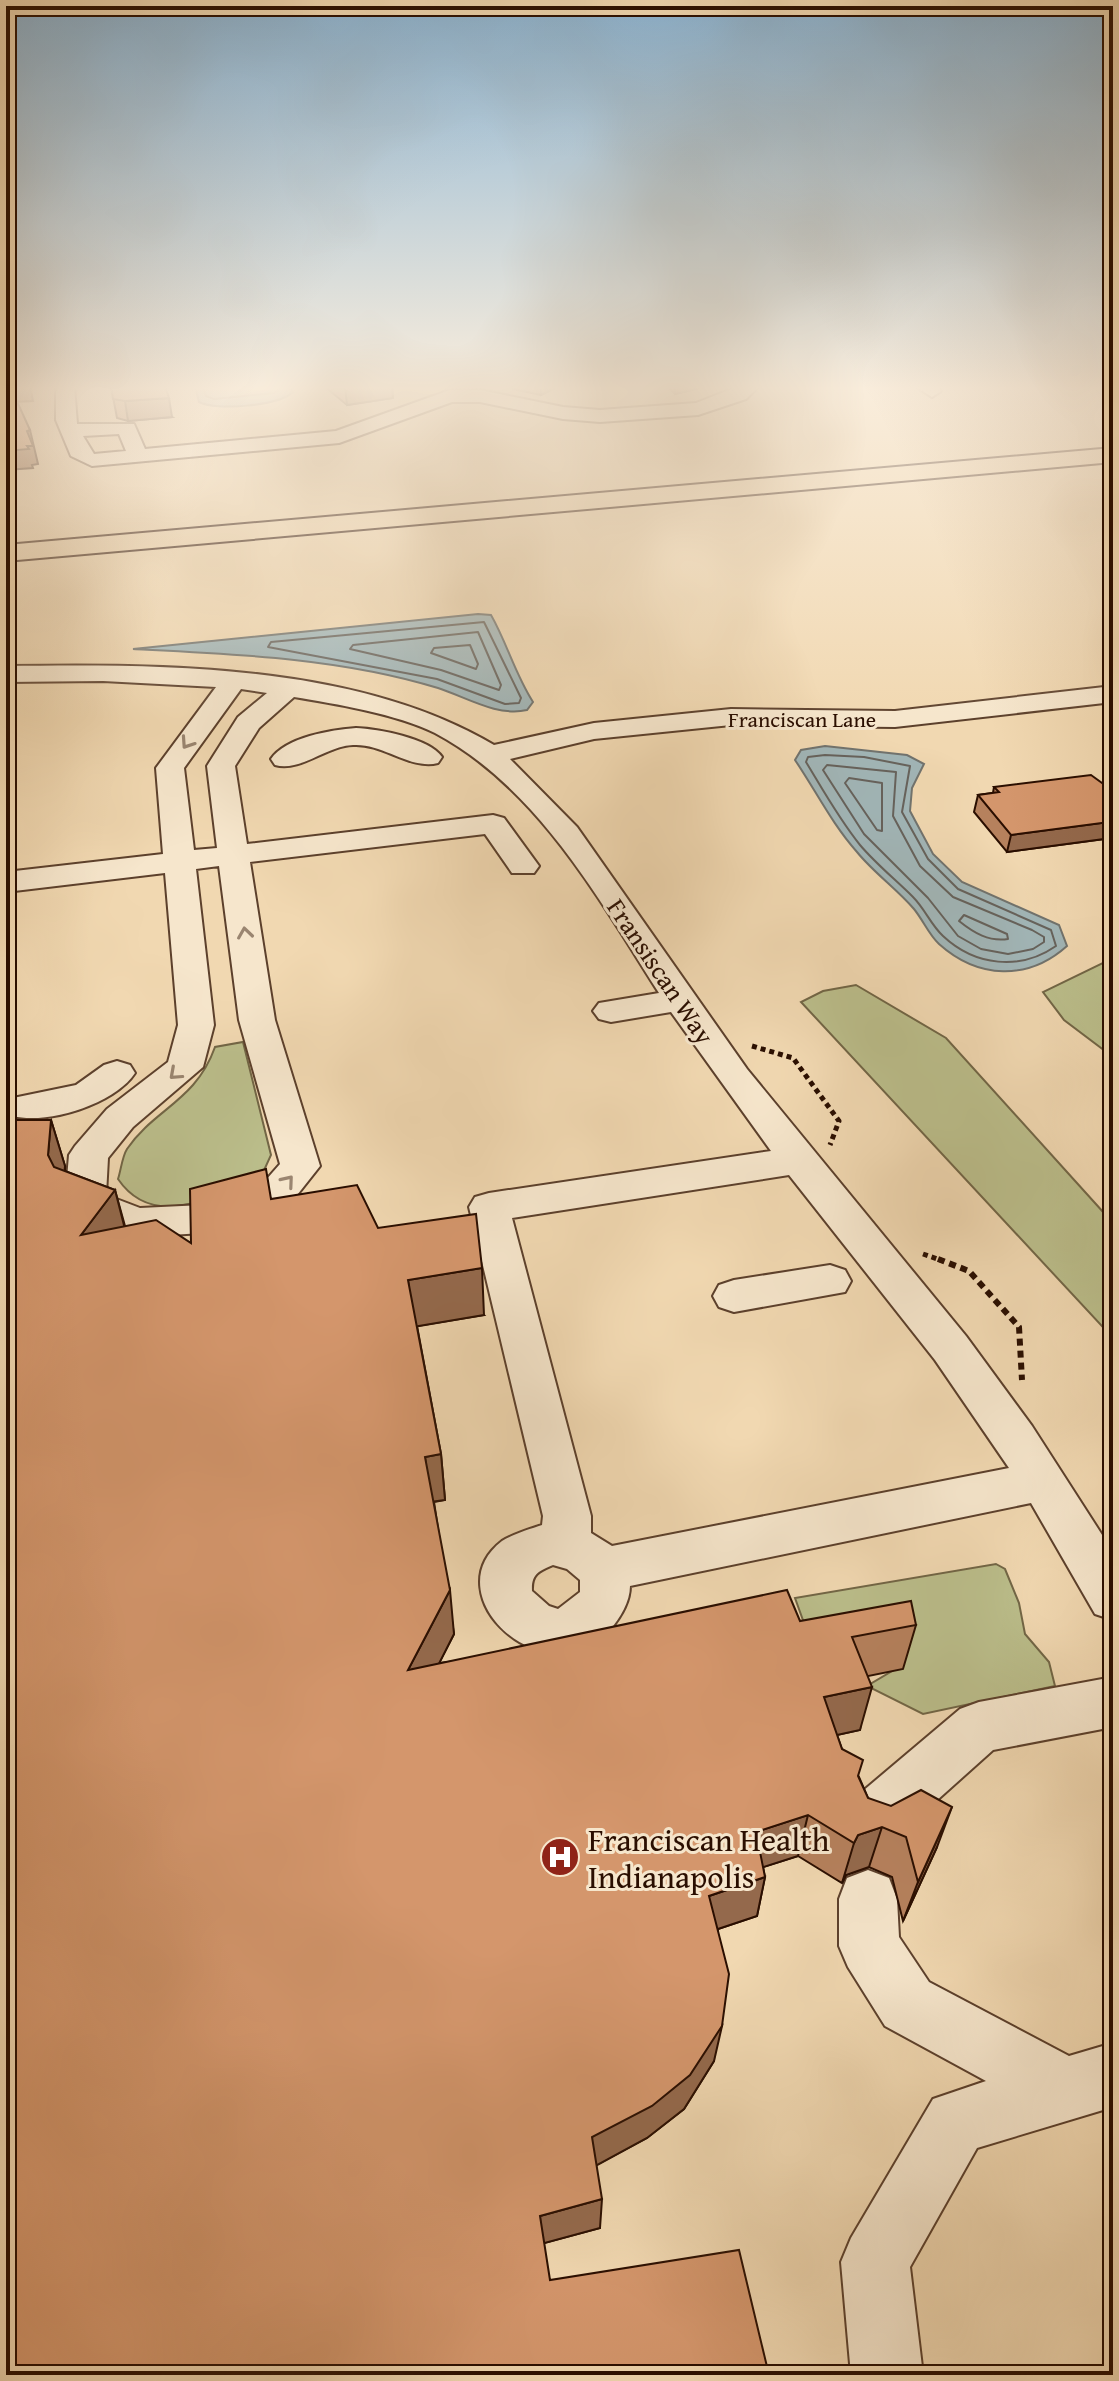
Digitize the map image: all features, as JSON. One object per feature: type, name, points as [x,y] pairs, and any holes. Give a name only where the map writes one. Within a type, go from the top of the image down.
[{"type":"highway","points":[[6,553],[637,497]]},
{"type":"street","name":"Fransiscan Way","points":[[6,674],[91,672],[234,681],[288,688],[364,703],[443,726],[493,754],[543,807],[619,908],[679,1000],[800,1160],[980,1388],[1042,1481],[1113,1598]]},
{"type":"street","points":[[234,681],[170,768],[196,1025],[185,1067],[120,1118],[89,1155],[85,1202],[137,1223],[203,1219],[272,1199],[300,1166],[259,1030],[221,766],[248,723],[288,688]]},
{"type":"street","name":"Franciscan Lane","points":[[493,754],[594,731],[731,717],[895,719],[1113,694]]},
{"type":"street","points":[[285,759],[324,739],[352,736],[393,741],[428,757]]},
{"type":"street","points":[[6,882],[493,824],[523,866]]},
{"type":"street","points":[[611,1011],[679,1000]]},
{"type":"street","points":[[193,1036],[259,1030]]},
{"type":"street","points":[[26,1107],[87,1095],[117,1073]]},
{"type":"street","points":[[800,1160],[489,1207],[567,1516],[584,1557],[1042,1481]]},
{"type":"street","points":[[734,1296],[830,1281]]},
{"type":"street","points":[[877,1816],[979,1727],[1113,1702]]},
{"type":"street","points":[[868,1899],[869,1946],[907,2004],[1089,2082]]},
{"type":"street","points":[[887,2375],[875,2262],[956,2122],[1089,2082]]},
{"type":"green space","points":[[1113,958],[1113,1057],[1064,1020],[1043,992]]},
{"type":"green space","points":[[856,985],[946,1038],[1113,1223],[1113,1338],[801,1002],[823,991]]},
{"type":"green space","points":[[243,1042],[271,1155],[261,1177],[185,1205],[149,1204],[133,1195],[118,1179],[127,1149],[197,1080],[215,1047]]},
{"type":"green space","points":[[996,1564],[1005,1569],[1019,1603],[1025,1634],[1049,1662],[1055,1686],[923,1714],[867,1686],[892,1671],[817,1659],[795,1598]]},
{"type":"water","points":[[491,615],[497,626],[533,702],[527,710],[504,711],[401,678],[326,664],[133,649]]},
{"type":"water","points":[[825,746],[907,755],[924,764],[912,788],[910,811],[933,854],[962,882],[1059,925],[1067,946],[1036,965],[1003,971],[970,964],[939,944],[914,909],[848,841],[795,760],[801,750]]},
{"type":"building","points":[[1091,775],[1113,791],[1113,826],[1109,822],[1011,835],[978,795],[999,792],[994,787]]},
{"type":"building","name":"Franciscan Health Indianapolis","points":[[9,1120],[51,1120],[48,1155],[54,1167],[115,1190],[81,1235],[156,1220],[191,1243],[190,1189],[266,1169],[271,1199],[357,1185],[378,1228],[476,1214],[482,1268],[408,1280],[441,1454],[425,1457],[450,1590],[408,1670],[787,1590],[800,1621],[911,1601],[916,1625],[852,1637],[872,1687],[824,1697],[842,1749],[863,1760],[858,1776],[868,1798],[891,1806],[921,1790],[952,1807],[918,1882],[906,1837],[882,1827],[858,1835],[854,1843],[808,1815],[756,1832],[765,1877],[709,1896],[729,1974],[722,2026],[690,2075],[652,2106],[592,2137],[602,2199],[540,2216],[550,2280],[739,2250],[769,2375],[6,2375],[6,1181],[9,1180]]},
{"type":"place","name":"Franciscan Health Indianapolis","points":[[560,1857]]}]
